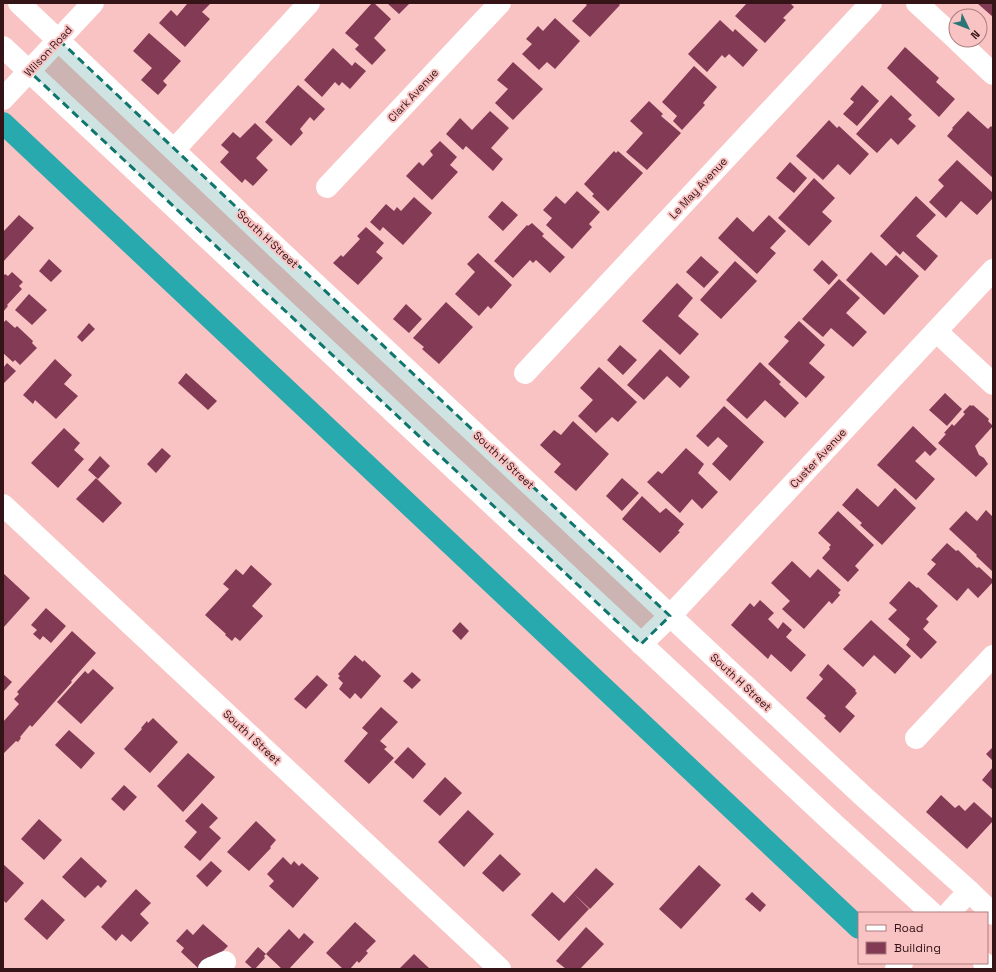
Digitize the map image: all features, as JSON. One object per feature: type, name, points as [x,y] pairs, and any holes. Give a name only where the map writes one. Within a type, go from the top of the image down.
[{"type":"street","name":"South H Street","points":[[19,3],[282,253],[670,616],[863,796],[993,914]]},
{"type":"street","name":"Wilson Road","points":[[3,99],[93,3]]},
{"type":"street","points":[[174,150],[309,3]]},
{"type":"street","name":"Clark Avenue","points":[[327,188],[500,3]]},
{"type":"street","name":"Le May Avenue","points":[[525,373],[871,3]]},
{"type":"street","points":[[917,3],[948,32]]},
{"type":"street","points":[[3,47],[834,824],[931,912]]},
{"type":"street","points":[[965,48],[993,74]]},
{"type":"street","name":"Custer Avenue","points":[[641,644],[670,616],[993,270]]},
{"type":"street","points":[[936,331],[993,384]]},
{"type":"street","name":"South I Street","points":[[3,505],[500,969]]},
{"type":"street","points":[[916,738],[993,656]]},
{"type":"street","points":[[950,912],[969,891]]},
{"type":"highlighted area","points":[[59,40],[670,616],[641,644],[29,71]]},
{"type":"building","points":[[186,3],[209,3],[210,4],[202,12],[210,19],[185,47],[159,23],[171,10],[177,16],[187,4]]},
{"type":"building","points":[[372,3],[374,3],[391,19],[374,38],[386,50],[372,65],[355,49],[359,45],[345,33]]},
{"type":"building","points":[[387,3],[410,3],[399,14]]},
{"type":"building","points":[[584,3],[618,3],[620,5],[590,37],[572,21],[587,5]]},
{"type":"building","points":[[747,3],[790,3],[794,7],[783,18],[786,20],[765,43],[735,16]]},
{"type":"building","points":[[977,3],[993,3],[993,17],[988,13],[988,8],[983,8]]},
{"type":"building","points":[[555,18],[580,41],[555,69],[547,62],[539,70],[522,54],[532,44],[526,39],[538,26],[543,31]]},
{"type":"building","points":[[720,20],[733,32],[735,29],[758,50],[743,67],[729,54],[725,58],[722,55],[707,72],[688,54]]},
{"type":"building","points":[[149,33],[181,61],[163,81],[167,85],[158,95],[141,80],[152,68],[133,51]]},
{"type":"building","points":[[905,47],[939,78],[936,82],[955,99],[939,117],[887,68]]},
{"type":"building","points":[[333,48],[352,66],[355,62],[366,71],[350,89],[342,82],[339,86],[335,82],[322,97],[304,80]]},
{"type":"building","points":[[513,62],[543,89],[513,120],[495,103],[508,89],[497,80]]},
{"type":"building","points":[[694,66],[717,87],[703,103],[705,105],[682,130],[673,121],[677,116],[662,102]]},
{"type":"building","points":[[298,85],[325,109],[314,121],[310,117],[300,129],[303,133],[291,146],[265,122]]},
{"type":"building","points":[[862,85],[879,101],[857,126],[843,114],[854,102],[850,99]]},
{"type":"building","points":[[891,95],[912,115],[908,119],[916,126],[898,145],[891,138],[877,153],[856,134]]},
{"type":"building","points":[[649,101],[663,114],[661,116],[681,133],[647,170],[626,152],[643,133],[630,121]]},
{"type":"building","points":[[490,111],[509,128],[491,148],[503,159],[493,171],[466,146],[463,150],[446,134],[460,118],[472,130]]},
{"type":"building","points":[[968,111],[988,129],[991,126],[993,128],[993,178],[947,136],[953,129],[952,128]]},
{"type":"building","points":[[829,120],[837,128],[839,126],[869,154],[850,175],[838,164],[823,180],[796,156]]},
{"type":"building","points":[[255,123],[273,140],[256,158],[268,170],[253,186],[245,179],[242,183],[220,162],[229,152],[221,145],[233,132],[240,138]]},
{"type":"building","points":[[440,141],[457,157],[450,165],[458,172],[432,200],[406,176],[419,162],[423,166],[433,155],[430,151]]},
{"type":"building","points":[[614,151],[616,153],[618,151],[643,173],[608,211],[592,196],[594,194],[584,184]]},
{"type":"building","points":[[957,160],[993,193],[993,198],[977,215],[961,201],[946,218],[929,202],[944,186],[938,180]]},
{"type":"building","points":[[790,162],[807,178],[794,193],[776,178]]},
{"type":"building","points":[[814,178],[835,198],[822,212],[832,221],[809,246],[778,218]]},
{"type":"building","points":[[577,191],[600,212],[589,224],[592,227],[572,249],[546,225],[552,218],[543,210],[556,196],[565,204]]},
{"type":"building","points":[[916,196],[936,215],[916,236],[938,256],[925,271],[903,251],[900,255],[880,236]]},
{"type":"building","points":[[414,197],[432,213],[403,245],[383,227],[380,231],[370,222],[386,204],[394,211],[397,207],[401,211]]},
{"type":"building","points":[[502,201],[518,215],[503,231],[488,217]]},
{"type":"building","points":[[19,215],[34,228],[3,262],[3,232]]},
{"type":"building","points":[[769,215],[786,231],[770,248],[776,253],[757,274],[718,238],[737,217],[753,232]]},
{"type":"building","points":[[532,223],[544,234],[542,236],[565,257],[550,273],[536,260],[533,263],[530,260],[513,278],[494,261],[527,225],[528,226]]},
{"type":"building","points":[[366,227],[384,243],[376,252],[383,258],[358,285],[333,263],[341,255],[343,257],[360,239],[357,236]]},
{"type":"building","points":[[871,252],[886,266],[896,255],[919,276],[884,315],[846,280]]},
{"type":"building","points":[[478,253],[512,285],[491,309],[488,306],[479,316],[455,294],[475,272],[467,264]]},
{"type":"building","points":[[701,256],[719,272],[704,288],[686,272]]},
{"type":"building","points":[[49,259],[62,271],[51,282],[39,271]]},
{"type":"building","points":[[822,260],[838,275],[829,285],[813,270]]},
{"type":"building","points":[[735,261],[757,281],[721,319],[700,300]]},
{"type":"building","points":[[12,272],[23,282],[19,286],[22,289],[7,305],[8,306],[3,312],[3,276],[5,274],[8,276]]},
{"type":"building","points":[[839,279],[860,298],[846,313],[867,332],[853,347],[831,328],[823,337],[802,319]]},
{"type":"building","points":[[677,283],[693,298],[678,316],[699,334],[680,355],[642,321]]},
{"type":"building","points":[[29,294],[47,310],[32,325],[15,310]]},
{"type":"building","points":[[446,302],[473,327],[439,364],[422,349],[424,347],[413,338]]},
{"type":"building","points":[[406,304],[422,319],[409,333],[393,319]]},
{"type":"building","points":[[6,320],[15,328],[17,326],[33,341],[32,343],[37,348],[20,365],[15,360],[13,362],[3,353],[3,323]]},
{"type":"building","points":[[799,321],[825,345],[809,363],[825,377],[806,398],[768,364],[789,341],[784,337]]},
{"type":"building","points":[[89,323],[95,329],[82,342],[77,337]]},
{"type":"building","points":[[620,345],[637,360],[623,375],[607,360]]},
{"type":"building","points":[[660,349],[690,377],[680,388],[667,376],[644,400],[627,385]]},
{"type":"building","points":[[55,359],[72,375],[64,384],[78,396],[56,419],[35,400],[33,404],[23,395]]},
{"type":"building","points":[[760,362],[781,382],[779,384],[799,403],[785,418],[765,400],[747,419],[726,400]]},
{"type":"building","points":[[7,363],[16,371],[3,384],[3,368]]},
{"type":"building","points":[[599,367],[637,402],[618,422],[612,417],[596,433],[578,416],[593,400],[580,388]]},
{"type":"building","points":[[186,373],[217,401],[208,410],[178,383]]},
{"type":"building","points":[[945,393],[962,409],[947,426],[929,410]]},
{"type":"building","points":[[970,405],[973,405],[989,419],[988,421],[993,426],[975,446],[979,455],[984,458],[988,464],[976,477],[938,443],[952,424],[954,426],[965,414],[963,412]]},
{"type":"building","points":[[724,406],[764,442],[730,481],[712,464],[728,446],[718,437],[708,447],[696,436]]},
{"type":"building","points":[[573,421],[609,454],[576,491],[554,472],[561,464],[540,445],[554,430],[561,435]]},
{"type":"building","points":[[913,426],[937,449],[930,456],[925,451],[915,461],[935,479],[916,500],[877,465]]},
{"type":"building","points":[[64,428],[80,443],[74,450],[84,459],[58,488],[31,463]]},
{"type":"building","points":[[162,448],[171,456],[156,473],[147,464]]},
{"type":"building","points":[[686,448],[704,464],[698,473],[718,492],[702,509],[692,499],[680,513],[647,482],[658,471],[662,474]]},
{"type":"building","points":[[100,456],[110,466],[98,479],[88,470]]},
{"type":"building","points":[[96,478],[122,503],[103,523],[76,499]]},
{"type":"building","points":[[622,478],[639,493],[622,511],[606,496]]},
{"type":"building","points":[[857,488],[878,507],[895,488],[916,508],[882,545],[860,525],[862,523],[842,505]]},
{"type":"building","points":[[642,496],[660,513],[666,508],[684,524],[678,531],[680,532],[660,553],[622,519]]},
{"type":"building","points":[[986,510],[993,517],[993,572],[949,529],[966,511],[977,521]]},
{"type":"building","points":[[838,511],[874,545],[855,566],[859,570],[848,582],[822,558],[830,549],[829,547],[831,545],[818,533]]},
{"type":"building","points":[[947,543],[956,551],[958,550],[977,568],[979,567],[993,580],[993,582],[978,598],[968,588],[957,601],[927,574],[936,564],[931,560]]},
{"type":"building","points":[[792,561],[810,578],[818,569],[841,590],[838,593],[840,595],[832,604],[829,601],[804,629],[782,609],[790,601],[771,583]]},
{"type":"building","points":[[251,565],[272,584],[252,606],[263,616],[240,641],[235,637],[232,641],[205,615],[229,589],[223,584],[236,569],[243,575]]},
{"type":"building","points":[[3,573],[30,598],[3,628]]},
{"type":"building","points":[[909,581],[917,588],[918,587],[938,606],[926,619],[929,622],[923,629],[937,642],[921,659],[906,645],[910,639],[888,619],[897,610],[889,603]]},
{"type":"building","points":[[760,600],[774,613],[768,619],[778,629],[783,622],[792,630],[786,637],[806,655],[791,672],[771,654],[768,659],[731,625],[750,603],[754,607]]},
{"type":"building","points":[[46,608],[66,626],[51,643],[43,636],[40,640],[33,634],[37,630],[31,625]]},
{"type":"building","points":[[871,620],[911,656],[895,674],[874,655],[863,667],[843,649]]},
{"type":"building","points":[[460,622],[469,631],[461,640],[452,631]]},
{"type":"building","points":[[72,631],[96,653],[32,727],[30,725],[20,737],[21,738],[18,742],[16,741],[3,754],[3,722],[19,704],[14,699],[19,694],[17,692]]},
{"type":"building","points":[[355,655],[363,662],[364,660],[381,676],[361,699],[355,693],[350,699],[339,689],[343,683],[338,678],[340,676],[338,674]]},
{"type":"building","points":[[828,664],[856,690],[855,691],[857,693],[845,707],[855,716],[840,733],[824,718],[826,716],[806,698],[823,679],[819,675]]},
{"type":"building","points":[[93,669],[114,688],[81,724],[57,702],[85,671],[88,674]]},
{"type":"building","points":[[412,672],[421,680],[412,689],[403,681]]},
{"type":"building","points":[[3,674],[12,682],[3,692]]},
{"type":"building","points":[[317,675],[328,685],[306,709],[294,699]]},
{"type":"building","points":[[381,707],[398,722],[380,741],[387,747],[384,749],[394,758],[369,784],[344,761],[368,733],[362,728]]},
{"type":"building","points":[[153,718],[178,742],[150,773],[124,749],[142,729],[141,728],[147,721],[148,723]]},
{"type":"building","points":[[69,730],[95,753],[81,769],[55,745]]},
{"type":"building","points":[[408,747],[426,764],[413,779],[394,762]]},
{"type":"building","points":[[993,747],[993,761],[986,754]]},
{"type":"building","points":[[188,753],[215,777],[183,812],[157,786]]},
{"type":"building","points":[[993,767],[993,790],[982,780]]},
{"type":"building","points":[[445,777],[462,793],[440,816],[423,801]]},
{"type":"building","points":[[124,785],[137,797],[124,811],[111,799]]},
{"type":"building","points":[[941,795],[955,808],[959,805],[965,811],[974,802],[993,819],[993,821],[967,849],[926,812]]},
{"type":"building","points":[[202,803],[218,818],[209,827],[221,838],[200,861],[184,847],[197,832],[185,821]]},
{"type":"building","points":[[468,810],[494,834],[464,867],[438,842]]},
{"type":"building","points":[[39,819],[62,840],[44,860],[21,839]]},
{"type":"building","points":[[256,821],[276,840],[270,847],[271,848],[249,871],[227,852]]},
{"type":"building","points":[[500,854],[521,874],[503,892],[482,873]]},
{"type":"building","points":[[81,857],[107,881],[101,888],[98,885],[85,898],[62,877]]},
{"type":"building","points":[[283,857],[291,865],[294,861],[299,866],[302,863],[319,878],[293,908],[269,886],[274,881],[267,874]]},
{"type":"building","points":[[211,861],[222,871],[207,887],[196,876]]},
{"type":"building","points":[[3,864],[24,883],[6,903],[3,900]]},
{"type":"building","points":[[699,865],[721,885],[681,929],[659,909]]},
{"type":"building","points":[[596,868],[614,884],[590,909],[573,893]]},
{"type":"building","points":[[136,889],[151,903],[140,914],[149,923],[131,942],[122,934],[116,941],[101,927]]},
{"type":"building","points":[[552,892],[564,903],[573,893],[589,909],[559,941],[531,915]]},
{"type":"building","points":[[752,892],[766,905],[760,912],[745,899]]},
{"type":"building","points":[[42,899],[65,920],[47,940],[24,919]]},
{"type":"building","points":[[355,922],[376,941],[366,951],[368,953],[359,963],[357,961],[350,969],[343,969],[326,953]]},
{"type":"building","points":[[203,924],[228,946],[213,961],[208,957],[198,968],[181,952],[184,948],[176,941],[187,929],[193,935]]},
{"type":"building","points":[[586,927],[604,944],[580,969],[566,969],[556,961]]},
{"type":"building","points":[[289,929],[299,939],[304,933],[314,942],[289,969],[282,969],[266,954]]},
{"type":"building","points":[[258,947],[266,954],[264,956],[265,958],[255,969],[245,962]]},
{"type":"building","points":[[414,954],[430,969],[399,969]]},
{"type":"waterway","points":[[3,123],[858,927]]}]
